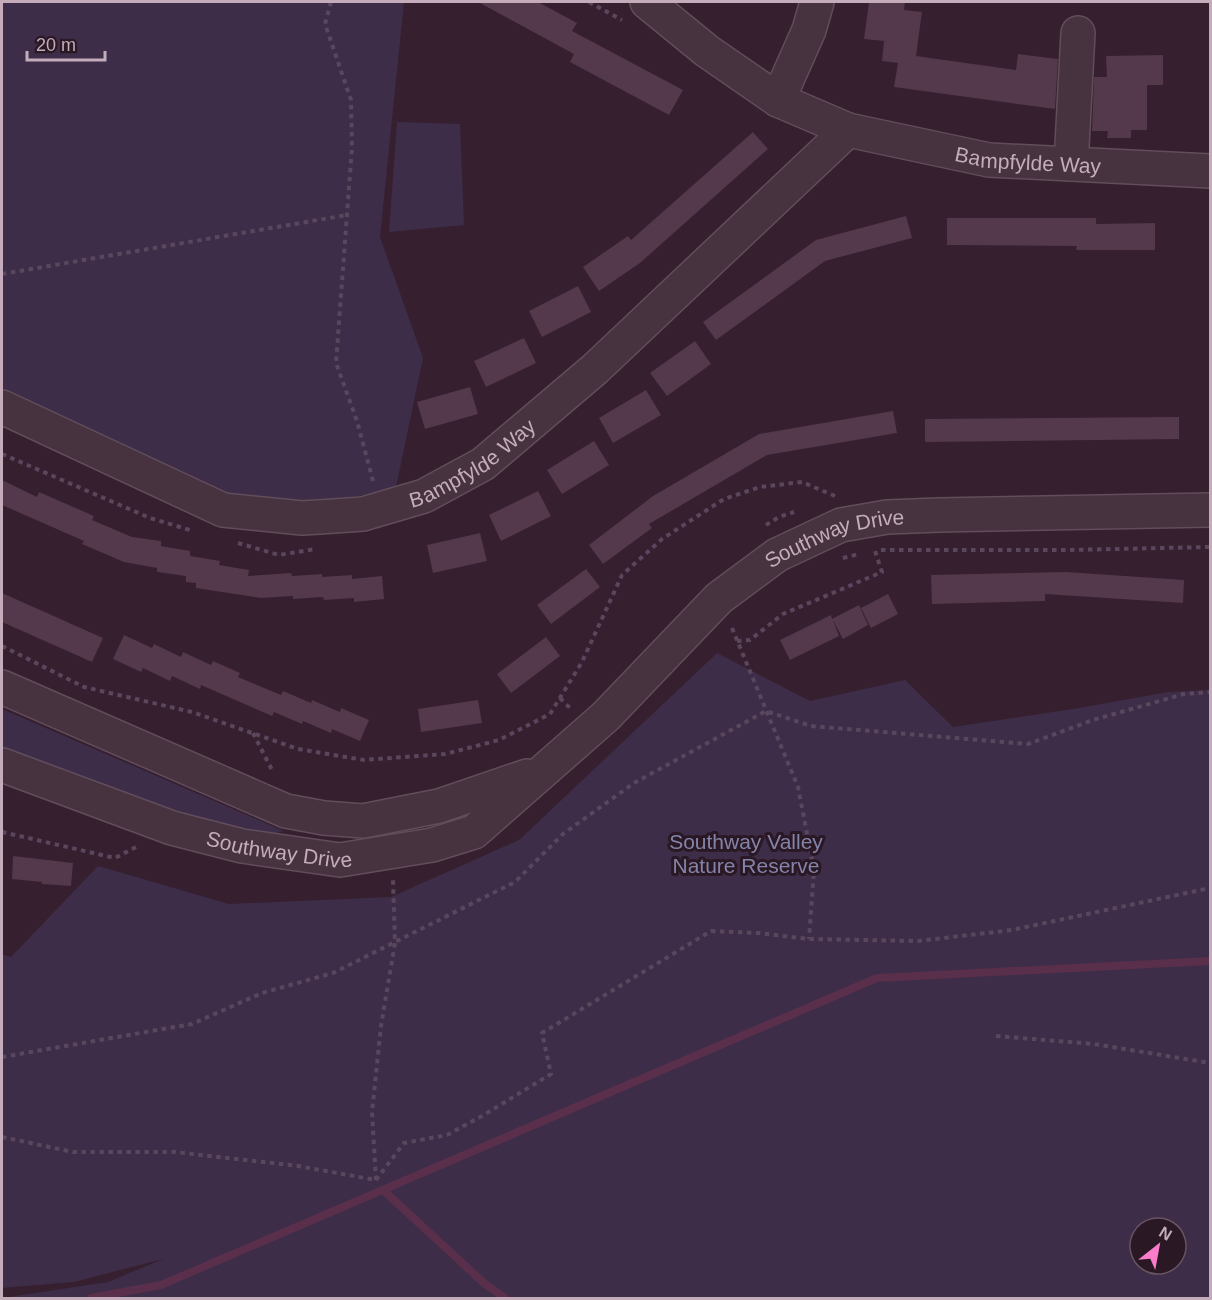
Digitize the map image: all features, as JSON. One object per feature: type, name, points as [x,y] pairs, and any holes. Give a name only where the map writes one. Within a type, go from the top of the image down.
[{"type":"street","name":"Bampfylde Way","points":[[647,2],[707,51],[778,100],[848,130],[989,160],[1210,171]]},
{"type":"street","points":[[778,100],[808,30],[817,2]]},
{"type":"street","points":[[1071,164],[1078,33]]},
{"type":"street","name":"Bampfylde Way","points":[[2,407],[223,510],[302,518],[363,514],[424,496],[483,464],[595,369],[848,130]]},
{"type":"street","name":"Southway Drive","points":[[2,765],[171,828],[242,846],[340,860],[432,845],[474,832],[606,716],[719,598],[777,555],[841,525],[866,520],[939,514],[1210,510]]},
{"type":"street","name":"Southway Drive","points":[[2,687],[286,811],[324,818],[363,821],[439,806],[542,771]]},
{"type":"path","points":[[332,2],[325,24],[351,100],[352,147],[336,363],[357,421],[380,509]]},
{"type":"path","points":[[2,274],[347,215]]},
{"type":"path","points":[[2,646],[84,687],[192,712],[298,749],[364,760],[445,754],[499,740],[550,714],[582,662],[622,575],[662,538],[724,498],[760,487],[802,482],[838,497],[828,500]]},
{"type":"path","points":[[761,529],[779,517],[799,510]]},
{"type":"path","points":[[843,559],[874,550],[1210,547]]},
{"type":"path","points":[[737,641],[750,640],[783,614],[882,572],[874,550]]},
{"type":"path","points":[[719,598],[798,787],[814,870],[809,939]]},
{"type":"path","points":[[2,1057],[192,1024],[262,993],[333,973],[515,882],[563,834],[634,783],[766,711],[811,726],[1028,744],[1093,720],[1184,694],[1210,692]]},
{"type":"path","points":[[2,832],[115,858],[171,828]]},
{"type":"path","points":[[376,1180],[372,1112],[381,1026],[395,943],[392,852]]},
{"type":"path","points":[[376,1180],[404,1143],[447,1135],[551,1074],[542,1034],[711,931],[758,933],[809,939],[918,941],[1012,930],[1210,888]]},
{"type":"path","points":[[996,1036],[1095,1044],[1210,1063]]},
{"type":"path","points":[[2,1137],[73,1152],[175,1152],[298,1166],[376,1180]]},
{"type":"green space","points":[[2,2],[404,2],[380,237],[423,358],[395,492],[246,508],[2,395]]},
{"type":"green space","points":[[397,122],[460,124],[464,225],[389,232]]},
{"type":"green space","name":"Southway Valley Nature Reserve","points":[[717,653],[810,701],[905,680],[953,727],[1168,692],[1210,690],[1210,1298],[2,1298],[108,1282],[163,1259],[74,1282],[2,1288],[2,954],[11,957],[98,866],[229,904],[391,897],[519,840]]},
{"type":"green space","points":[[2,709],[284,831],[217,852],[2,766]]},
{"type":"building","points":[[478,2],[538,2],[577,23],[572,31],[683,90],[669,115],[570,62],[574,54]]},
{"type":"building","points":[[869,2],[905,2],[904,10],[922,12],[916,56],[1016,70],[1018,54],[1058,59],[1055,109],[894,87],[898,63],[882,61],[884,41],[864,39]]},
{"type":"building","points":[[1163,55],[1163,85],[1147,85],[1147,130],[1131,130],[1131,138],[1107,138],[1108,131],[1092,131],[1094,77],[1107,77],[1106,56]]},
{"type":"building","points":[[753,132],[768,149],[640,263],[599,291],[583,267],[628,236],[631,240]]},
{"type":"building","points":[[906,216],[912,238],[825,261],[716,340],[703,322],[816,240]]},
{"type":"building","points":[[947,218],[1096,218],[1096,224],[1155,223],[1155,250],[1076,250],[1077,246],[947,245]]},
{"type":"building","points":[[578,286],[591,312],[542,337],[529,311]]},
{"type":"building","points":[[524,338],[536,363],[486,387],[474,361]]},
{"type":"building","points":[[695,341],[711,364],[667,396],[650,373]]},
{"type":"building","points":[[470,387],[478,414],[425,429],[417,402]]},
{"type":"building","points":[[646,390],[661,415],[613,443],[599,418]]},
{"type":"building","points":[[893,411],[897,433],[767,455],[649,524],[652,528],[603,564],[589,545],[653,496],[759,434]]},
{"type":"building","points":[[1179,417],[1179,439],[925,442],[925,419]]},
{"type":"building","points":[[594,441],[609,465],[562,494],[547,470]]},
{"type":"building","points":[[2,480],[37,497],[39,492],[94,516],[92,520],[132,537],[161,541],[161,546],[190,551],[190,556],[220,561],[219,565],[249,570],[248,576],[291,573],[292,576],[322,574],[322,577],[352,575],[352,579],[382,576],[384,599],[354,602],[354,598],[293,599],[293,596],[261,598],[196,588],[196,583],[186,582],[186,576],[157,572],[157,568],[124,562],[82,544],[84,541],[2,505]]},
{"type":"building","points":[[538,491],[551,516],[501,541],[489,515]]},
{"type":"building","points":[[480,533],[487,561],[433,573],[427,545]]},
{"type":"building","points":[[586,569],[600,587],[551,624],[537,605]]},
{"type":"building","points":[[1066,572],[1184,580],[1183,603],[1045,594],[1045,601],[932,604],[931,575]]},
{"type":"building","points":[[2,593],[103,638],[92,662],[2,622]]},
{"type":"building","points":[[888,594],[898,614],[871,628],[861,608]]},
{"type":"building","points":[[859,605],[868,625],[843,639],[833,620],[839,636],[790,660],[780,640],[831,615],[832,619]]},
{"type":"building","points":[[124,635],[152,648],[154,644],[181,657],[183,652],[211,665],[213,661],[240,673],[238,677],[281,695],[283,691],[340,712],[341,708],[369,720],[360,741],[332,729],[331,733],[303,721],[302,724],[274,712],[272,716],[201,685],[200,689],[172,676],[170,681],[143,668],[141,672],[113,659]]},
{"type":"building","points":[[546,637],[560,656],[511,693],[497,674]]},
{"type":"building","points":[[478,700],[482,723],[421,732],[418,709]]},
{"type":"building","points":[[13,856],[73,863],[71,886],[12,879]]},
{"type":"waterway","points":[[91,1298],[161,1285],[877,978],[1210,961]]},
{"type":"waterway","points":[[383,1190],[485,1284],[505,1298]]}]
